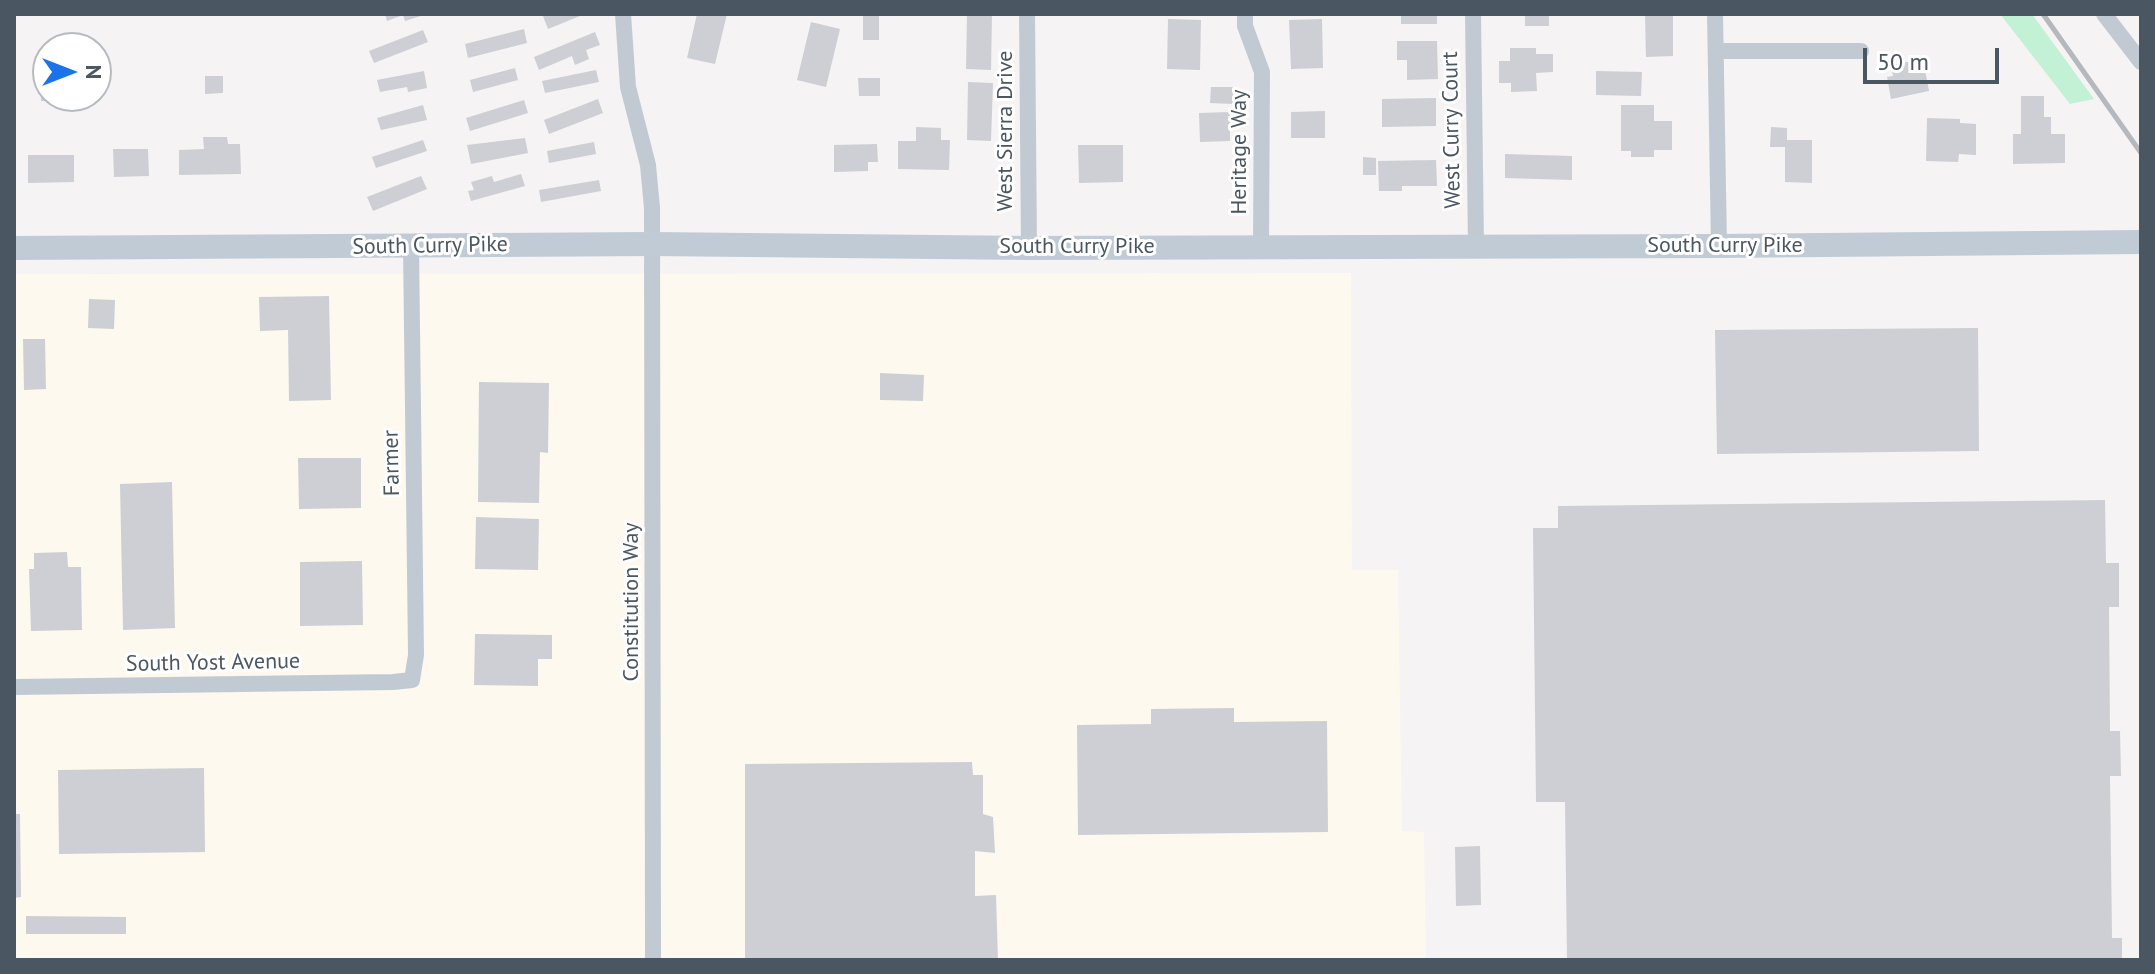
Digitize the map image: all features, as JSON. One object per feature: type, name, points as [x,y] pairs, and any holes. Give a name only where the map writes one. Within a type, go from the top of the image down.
[{"type":"main road","name":"South Curry Pike","points":[[14,248],[653,244],[1029,248],[2141,242]]},
{"type":"street","name":"Constitution Way","points":[[623,14],[628,87],[648,165],[653,244],[653,960]]},
{"type":"street","name":"West Sierra Drive","points":[[1027,14],[1029,248]]},
{"type":"street","name":"Heritage Way","points":[[1245,14],[1245,26],[1262,72],[1261,246]]},
{"type":"street","name":"West Curry Court","points":[[1473,14],[1476,246]]},
{"type":"street","points":[[1715,14],[1719,246]]},
{"type":"street","points":[[2104,14],[2141,62]]},
{"type":"street","points":[[1716,51],[1861,51]]},
{"type":"street","name":"Farmer","points":[[411,246],[416,655],[412,680]]},
{"type":"street","name":"South Yost Avenue","points":[[14,687],[412,680]]},
{"type":"shaded area","points":[[1351,273],[1352,570],[1398,570],[1402,831],[1424,832],[1426,960],[14,960],[14,274]]},
{"type":"green space","points":[[2000,14],[2032,14],[2094,99],[2070,104]]},
{"type":"building","points":[[385,14],[424,15],[405,21],[403,15],[387,21]]},
{"type":"building","points":[[585,14],[548,29],[543,16]]},
{"type":"building","points":[[697,14],[727,14],[715,64],[687,58]]},
{"type":"building","points":[[879,14],[879,40],[863,40],[863,15]]},
{"type":"building","points":[[967,14],[992,14],[991,70],[966,69]]},
{"type":"building","points":[[1401,14],[1437,14],[1437,24],[1401,24]]},
{"type":"building","points":[[1525,14],[1549,14],[1549,26],[1525,26]]},
{"type":"building","points":[[1645,14],[1673,14],[1673,56],[1646,57]]},
{"type":"building","points":[[1168,19],[1201,20],[1200,70],[1167,69]]},
{"type":"building","points":[[1322,19],[1323,68],[1291,69],[1289,20]]},
{"type":"building","points":[[811,22],[840,29],[826,87],[797,80]]},
{"type":"building","points":[[524,29],[527,43],[468,58],[465,44]]},
{"type":"building","points":[[423,30],[428,42],[374,63],[369,51]]},
{"type":"building","points":[[595,32],[600,45],[586,50],[589,59],[575,65],[572,56],[539,70],[534,57]]},
{"type":"building","points":[[1397,41],[1437,41],[1438,79],[1407,80],[1407,60],[1397,60]]},
{"type":"building","points":[[1510,48],[1536,48],[1536,54],[1553,54],[1553,72],[1536,73],[1537,91],[1511,92],[1511,83],[1499,83],[1499,61],[1510,61]]},
{"type":"building","points":[[1923,59],[1929,91],[1891,99],[1887,77],[1893,76],[1891,65]]},
{"type":"building","points":[[515,68],[518,80],[473,92],[470,80]]},
{"type":"building","points":[[596,70],[599,82],[545,93],[542,81]]},
{"type":"building","points":[[424,71],[427,88],[408,92],[407,87],[380,92],[377,80]]},
{"type":"building","points":[[1596,71],[1642,72],[1641,96],[1596,95]]},
{"type":"building","points":[[205,76],[223,76],[223,93],[205,94]]},
{"type":"building","points":[[858,78],[880,78],[880,96],[859,96]]},
{"type":"building","points":[[968,82],[993,83],[991,141],[967,140]]},
{"type":"building","points":[[1211,87],[1233,87],[1233,104],[1210,103]]},
{"type":"building","points":[[2021,96],[2044,96],[2044,117],[2051,117],[2051,134],[2065,134],[2065,163],[2013,164],[2013,134],[2021,134]]},
{"type":"building","points":[[1436,98],[1436,126],[1382,127],[1382,99]]},
{"type":"building","points":[[598,99],[603,113],[549,134],[544,120]]},
{"type":"building","points":[[524,100],[528,113],[470,131],[466,118]]},
{"type":"building","points":[[423,105],[427,120],[381,130],[377,118]]},
{"type":"building","points":[[1621,105],[1654,105],[1654,121],[1672,121],[1672,150],[1654,150],[1654,157],[1631,157],[1631,151],[1621,151]]},
{"type":"building","points":[[1325,111],[1325,138],[1291,138],[1291,112]]},
{"type":"building","points":[[1230,112],[1230,141],[1200,142],[1199,113]]},
{"type":"building","points":[[1927,118],[1960,119],[1960,123],[1976,124],[1976,155],[1959,154],[1958,162],[1926,161]]},
{"type":"building","points":[[916,127],[941,128],[941,140],[950,140],[949,170],[898,169],[898,141],[916,141]]},
{"type":"building","points":[[1771,127],[1787,128],[1787,140],[1812,140],[1812,183],[1785,182],[1785,147],[1770,147]]},
{"type":"building","points":[[203,137],[227,137],[228,144],[240,144],[241,174],[179,175],[179,150],[204,149]]},
{"type":"building","points":[[525,138],[528,153],[471,164],[467,145]]},
{"type":"building","points":[[423,140],[427,151],[376,168],[372,157]]},
{"type":"building","points":[[594,142],[596,154],[549,163],[547,151]]},
{"type":"building","points":[[877,144],[878,162],[868,162],[868,171],[834,172],[834,145]]},
{"type":"building","points":[[1078,145],[1123,145],[1123,182],[1079,183]]},
{"type":"building","points":[[113,149],[148,149],[149,176],[114,177]]},
{"type":"building","points":[[1505,154],[1572,156],[1572,180],[1505,178]]},
{"type":"building","points":[[28,155],[74,155],[74,182],[28,183]]},
{"type":"building","points":[[1363,157],[1376,158],[1376,175],[1363,175]]},
{"type":"building","points":[[1436,160],[1437,186],[1402,186],[1402,191],[1379,191],[1378,161]]},
{"type":"building","points":[[521,174],[525,186],[471,201],[468,191],[474,190],[471,182],[492,176],[494,182]]},
{"type":"building","points":[[421,176],[427,189],[373,211],[367,197]]},
{"type":"building","points":[[599,180],[601,191],[541,202],[539,190]]},
{"type":"building","points":[[329,296],[331,400],[289,401],[288,330],[260,331],[259,297]]},
{"type":"building","points":[[89,299],[115,300],[114,329],[88,328]]},
{"type":"building","points":[[1978,328],[1979,451],[1717,454],[1715,330]]},
{"type":"building","points":[[23,339],[45,339],[46,389],[24,390]]},
{"type":"building","points":[[880,373],[924,375],[923,401],[880,400]]},
{"type":"building","points":[[479,382],[549,383],[548,453],[540,452],[539,503],[478,502]]},
{"type":"building","points":[[298,458],[361,458],[361,508],[299,509]]},
{"type":"building","points":[[172,482],[175,628],[123,630],[120,484]]},
{"type":"building","points":[[2105,500],[2106,563],[2119,563],[2119,607],[2109,607],[2110,731],[2120,731],[2121,776],[2110,776],[2112,938],[2122,938],[2122,960],[1567,960],[1565,802],[1536,802],[1533,528],[1558,528],[1558,506]]},
{"type":"building","points":[[476,517],[539,519],[538,570],[475,569]]},
{"type":"building","points":[[67,552],[68,567],[81,567],[82,630],[31,631],[29,569],[34,569],[34,553]]},
{"type":"building","points":[[362,561],[363,625],[300,626],[300,562]]},
{"type":"building","points":[[475,634],[552,635],[552,659],[538,659],[538,686],[474,685]]},
{"type":"building","points":[[1234,708],[1234,722],[1327,721],[1328,832],[1078,835],[1077,725],[1151,724],[1151,709]]},
{"type":"building","points":[[972,762],[973,775],[983,775],[983,814],[993,817],[995,853],[975,851],[975,896],[996,895],[998,960],[745,960],[745,764]]},
{"type":"building","points":[[204,768],[205,852],[59,854],[58,770]]},
{"type":"building","points":[[14,814],[20,814],[21,897],[14,898]]},
{"type":"building","points":[[1480,846],[1481,905],[1456,906],[1455,847]]},
{"type":"building","points":[[26,916],[126,917],[126,934],[26,934]]},
{"type":"railway","points":[[2043,14],[2141,153]]}]
